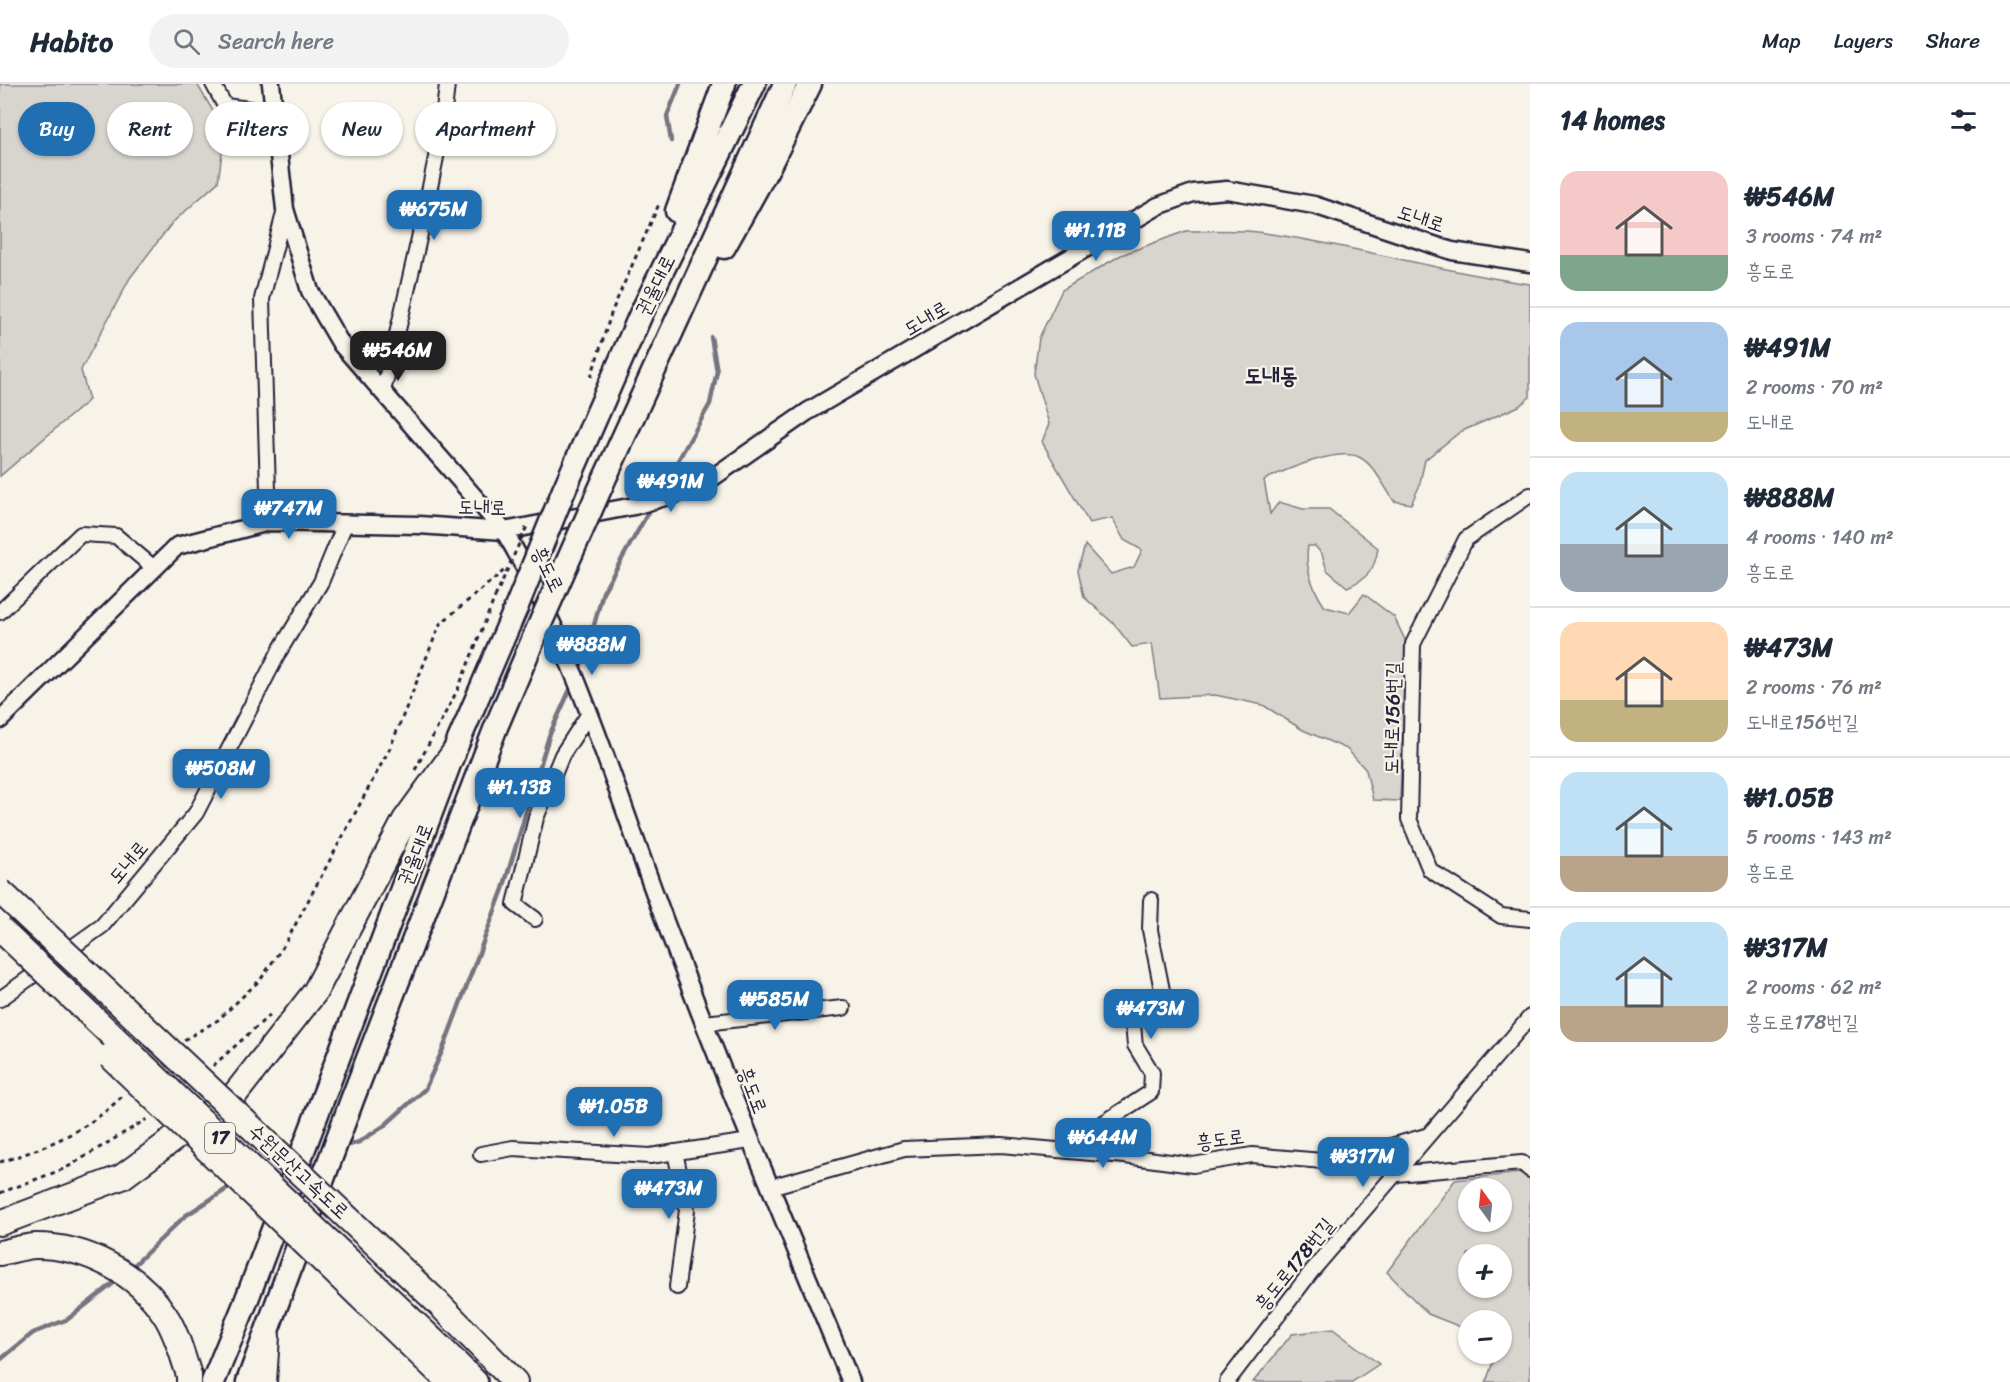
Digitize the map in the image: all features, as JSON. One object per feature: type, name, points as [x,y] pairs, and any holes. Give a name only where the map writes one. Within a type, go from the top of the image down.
[{"type":"highway","points":[[620,361],[724,84]]},
{"type":"highway","name":"권율대로","points":[[213,1382],[245,1304],[453,754],[620,361],[754,84]]},
{"type":"highway","name":"권율대로","points":[[267,1336],[352,1100],[512,688],[648,381],[785,84]]},
{"type":"highway","points":[[648,381],[769,166],[810,84]]},
{"type":"highway","points":[[0,1223],[122,1177],[236,1093],[315,992],[405,820],[453,754]]},
{"type":"highway","name":"수원문산고속도로","points":[[0,891],[437,1302],[515,1382]]},
{"type":"highway","name":"수원문산고속도로","points":[[0,929],[434,1354],[475,1382]]},
{"type":"highway","points":[[0,951],[434,1354],[449,1382]]},
{"type":"highway","points":[[0,1253],[34,1245],[72,1250],[101,1260],[139,1284],[165,1314],[174,1331],[189,1375],[189,1382]]},
{"type":"highway","points":[[248,1382],[267,1336]]},
{"type":"highway","points":[[264,1382],[267,1336]]},
{"type":"street","points":[[213,84],[223,102]]},
{"type":"street","name":"흥도로","points":[[271,84],[273,102]]},
{"type":"street","points":[[383,391],[428,196],[445,113],[447,84]]},
{"type":"street","name":"흥도로","points":[[279,156],[285,209],[310,291],[341,344],[504,531],[520,558],[567,657],[750,1141],[851,1382]]},
{"type":"street","name":"도내로","points":[[0,720],[177,546],[269,522],[504,531],[634,506],[699,487],[828,400],[1158,206],[1193,193],[1227,190],[1314,205],[1452,251],[1529,264]]},
{"type":"street","points":[[269,522],[262,299],[285,209]]},
{"type":"street","name":"도내로156번길","points":[[1530,495],[1467,539],[1413,644],[1410,819],[1430,870],[1501,916],[1530,919]]},
{"type":"street","name":"도내로","points":[[0,999],[102,926],[196,813],[280,650],[321,582],[345,524]]},
{"type":"street","points":[[0,612],[81,534],[117,536],[154,568]]},
{"type":"street","points":[[535,919],[515,904],[536,818],[562,755],[587,711]]},
{"type":"street","points":[[1075,1151],[1088,1133],[1151,1092],[1152,1073],[1135,1045],[1132,1015],[1166,1010],[1150,930],[1151,900]]},
{"type":"street","points":[[704,1023],[843,1008]]},
{"type":"street","name":"흥도로178번길","points":[[1227,1382],[1311,1272],[1530,1017]]},
{"type":"street","name":"흥도로","points":[[770,1187],[904,1149],[1001,1145],[1075,1151],[1193,1166],[1252,1155],[1335,1162],[1426,1136]]},
{"type":"street","points":[[482,1154],[513,1148],[650,1156],[750,1141]]},
{"type":"street","points":[[675,1152],[687,1210],[677,1287]]},
{"type":"street","points":[[1396,1174],[1522,1163],[1530,1170]]},
{"type":"path","points":[[591,378],[612,311],[659,203]]},
{"type":"path","points":[[410,780],[458,689],[495,597],[532,516]]},
{"type":"path","points":[[183,1041],[218,1020],[261,978],[286,942],[390,748],[440,624],[520,558]]},
{"type":"path","points":[[207,1071],[276,1010]]},
{"type":"path","points":[[0,1162],[32,1150],[108,1112],[132,1086]]},
{"type":"path","points":[[0,1192],[66,1168],[151,1115]]},
{"type":"shaded area","points":[[0,84],[197,84],[208,102],[205,102],[205,156],[222,156],[218,182],[172,223],[130,278],[81,370],[89,400],[0,476]]},
{"type":"shaded area","points":[[1186,231],[1245,231],[1298,238],[1463,273],[1530,284],[1530,397],[1519,406],[1460,432],[1425,460],[1419,487],[1411,504],[1394,501],[1370,465],[1359,457],[1350,455],[1312,461],[1264,480],[1270,514],[1279,502],[1303,509],[1329,509],[1378,548],[1375,562],[1369,572],[1365,577],[1347,587],[1327,570],[1322,554],[1315,546],[1308,546],[1307,563],[1313,586],[1325,607],[1349,613],[1364,594],[1394,617],[1406,642],[1400,801],[1373,800],[1366,770],[1347,749],[1303,730],[1263,705],[1215,695],[1160,698],[1152,644],[1132,647],[1114,624],[1084,597],[1078,570],[1085,545],[1111,574],[1134,567],[1142,550],[1124,540],[1112,518],[1089,523],[1042,442],[1049,424],[1034,374],[1039,338],[1062,290],[1121,255]]},
{"type":"shaded area","points":[[1530,1172],[1530,1382],[1486,1382],[1492,1364],[1512,1364],[1512,1310],[1458,1310],[1458,1326],[1428,1314],[1387,1272],[1455,1180],[1458,1180],[1458,1232],[1512,1232],[1512,1178],[1474,1178]]},
{"type":"shaded area","points":[[1333,1329],[1379,1364],[1352,1382],[1253,1382],[1292,1334]]},
{"type":"waterway","points":[[671,141],[667,116],[680,84]]},
{"type":"waterway","points":[[659,494],[710,404],[717,371],[711,337]]},
{"type":"waterway","points":[[577,673],[587,651],[603,592],[652,506]]},
{"type":"waterway","points":[[343,1147],[359,1142],[384,1126],[425,1089],[443,1049],[503,889],[549,736],[573,683]]},
{"type":"waterway","points":[[131,1268],[185,1216],[233,1185]]},
{"type":"waterway","points":[[0,1360],[33,1333],[68,1319],[120,1278]]},
{"type":"district","name":"도내동","points":[[1271,375]]}]
